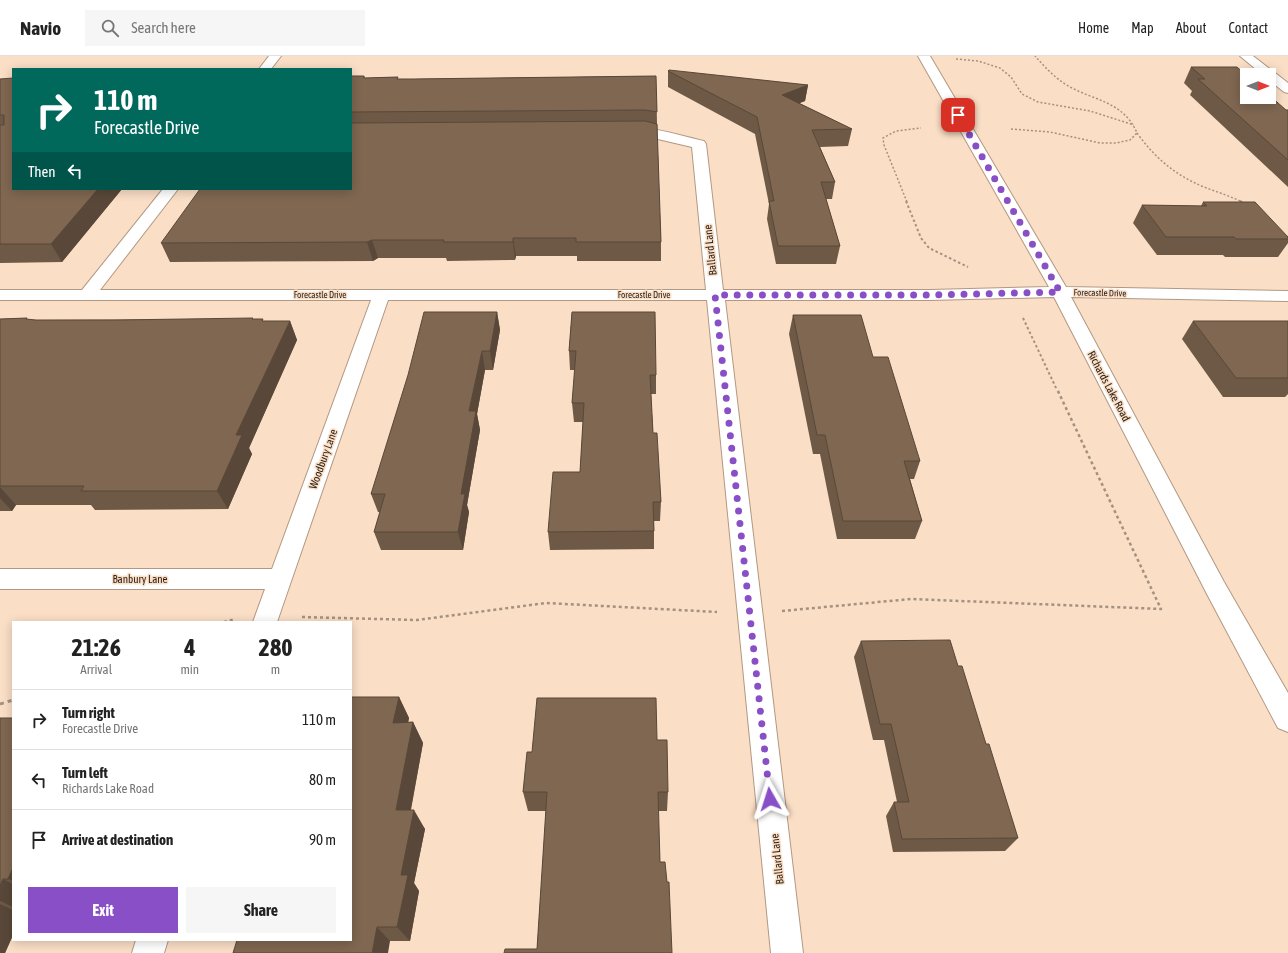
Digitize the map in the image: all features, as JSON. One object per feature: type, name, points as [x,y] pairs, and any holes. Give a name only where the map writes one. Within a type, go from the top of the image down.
[{"type":"street","points":[[266,68],[275,56]]},
{"type":"street","points":[[1246,56],[1288,89]]},
{"type":"street","name":"Richards Lake Road","points":[[925,58],[1060,292],[1216,589],[1288,719]]},
{"type":"street","name":"Ballard Lane","points":[[613,132],[645,132],[699,144],[787,953]]},
{"type":"street","points":[[87,295],[170,190]]},
{"type":"street","name":"Forecastle Drive","points":[[0,295],[715,295],[1060,292],[1288,296]]},
{"type":"street","name":"Woodbury Lane","points":[[266,619],[381,295]]},
{"type":"street","name":"Banbury Lane","points":[[0,579],[280,579]]},
{"type":"street","points":[[148,953],[152,941]]},
{"type":"path","points":[[1036,56],[1051,74],[1065,85],[1112,105],[1124,113],[1135,126],[1137,133],[1147,148],[1155,157],[1176,174],[1249,205]]},
{"type":"path","points":[[925,58],[968,59],[985,62],[1004,71],[1011,77],[1021,93],[1031,99],[1048,105],[1091,111],[1135,126]]},
{"type":"path","points":[[227,621],[266,619],[417,620],[546,603],[750,614],[911,599],[1161,609],[1011,293],[1001,282],[929,248],[921,238],[884,146],[883,138],[890,132],[921,128]]},
{"type":"path","points":[[1011,129],[1050,132],[1100,144],[1116,144],[1130,140],[1137,133]]},
{"type":"path","points":[[0,704],[12,700]]},
{"type":"building","points":[[1191,67],[1237,67],[1240,70],[1240,104],[1276,104],[1276,101],[1288,110],[1288,160],[1198,79],[1205,79]]},
{"type":"building","points":[[668,71],[808,85],[782,95],[852,129],[812,130],[835,182],[821,182],[840,246],[778,246],[769,201],[774,201],[757,117]]},
{"type":"building","points":[[352,76],[364,76],[364,78],[398,77],[397,79],[413,79],[656,76],[657,112],[645,110],[352,112]]},
{"type":"building","points":[[12,78],[12,190],[97,190],[51,244],[0,244],[0,125],[4,125],[4,115],[0,115],[0,79]]},
{"type":"building","points":[[645,121],[657,124],[661,242],[576,242],[576,238],[513,238],[513,242],[372,240],[367,242],[161,243],[199,190],[352,190],[352,123]]},
{"type":"building","points":[[1203,202],[1255,202],[1288,237],[1288,239],[1166,237],[1142,205],[1207,206]]},
{"type":"building","points":[[424,312],[497,312],[490,351],[482,351],[469,411],[476,411],[461,494],[465,494],[458,532],[374,532],[385,494],[371,494],[408,375]]},
{"type":"building","points":[[572,312],[655,312],[656,375],[650,375],[653,433],[657,433],[661,502],[653,502],[654,531],[548,532],[553,472],[580,472],[584,403],[572,403],[576,351],[569,351]]},
{"type":"building","points":[[793,315],[861,315],[873,357],[888,357],[920,461],[904,461],[922,521],[843,521],[825,435],[817,435]]},
{"type":"building","points":[[27,318],[26,319],[36,320],[117,320],[253,318],[252,319],[263,319],[262,321],[290,321],[236,435],[242,435],[217,491],[81,491],[84,486],[0,486],[0,319]]},
{"type":"building","points":[[1193,321],[1288,321],[1288,378],[1236,378]]},
{"type":"building","points":[[950,640],[958,666],[962,666],[986,744],[989,744],[1018,838],[902,839],[894,802],[909,802],[891,724],[880,724],[861,641]]},
{"type":"building","points":[[352,697],[399,697],[393,723],[413,722],[396,810],[414,810],[401,875],[408,875],[397,927],[377,927],[372,953],[233,953],[237,941],[352,941]]},
{"type":"building","points":[[537,698],[656,698],[657,740],[667,740],[668,792],[658,792],[660,862],[665,862],[667,882],[669,882],[672,953],[504,953],[505,949],[537,949],[547,792],[523,792],[527,752],[532,752]]},
{"type":"building","points":[[0,718],[12,718],[12,870],[8,879],[3,879],[0,886]]},
{"type":"route","points":[[770,799],[715,295],[930,295],[1060,292],[958,115]]}]
